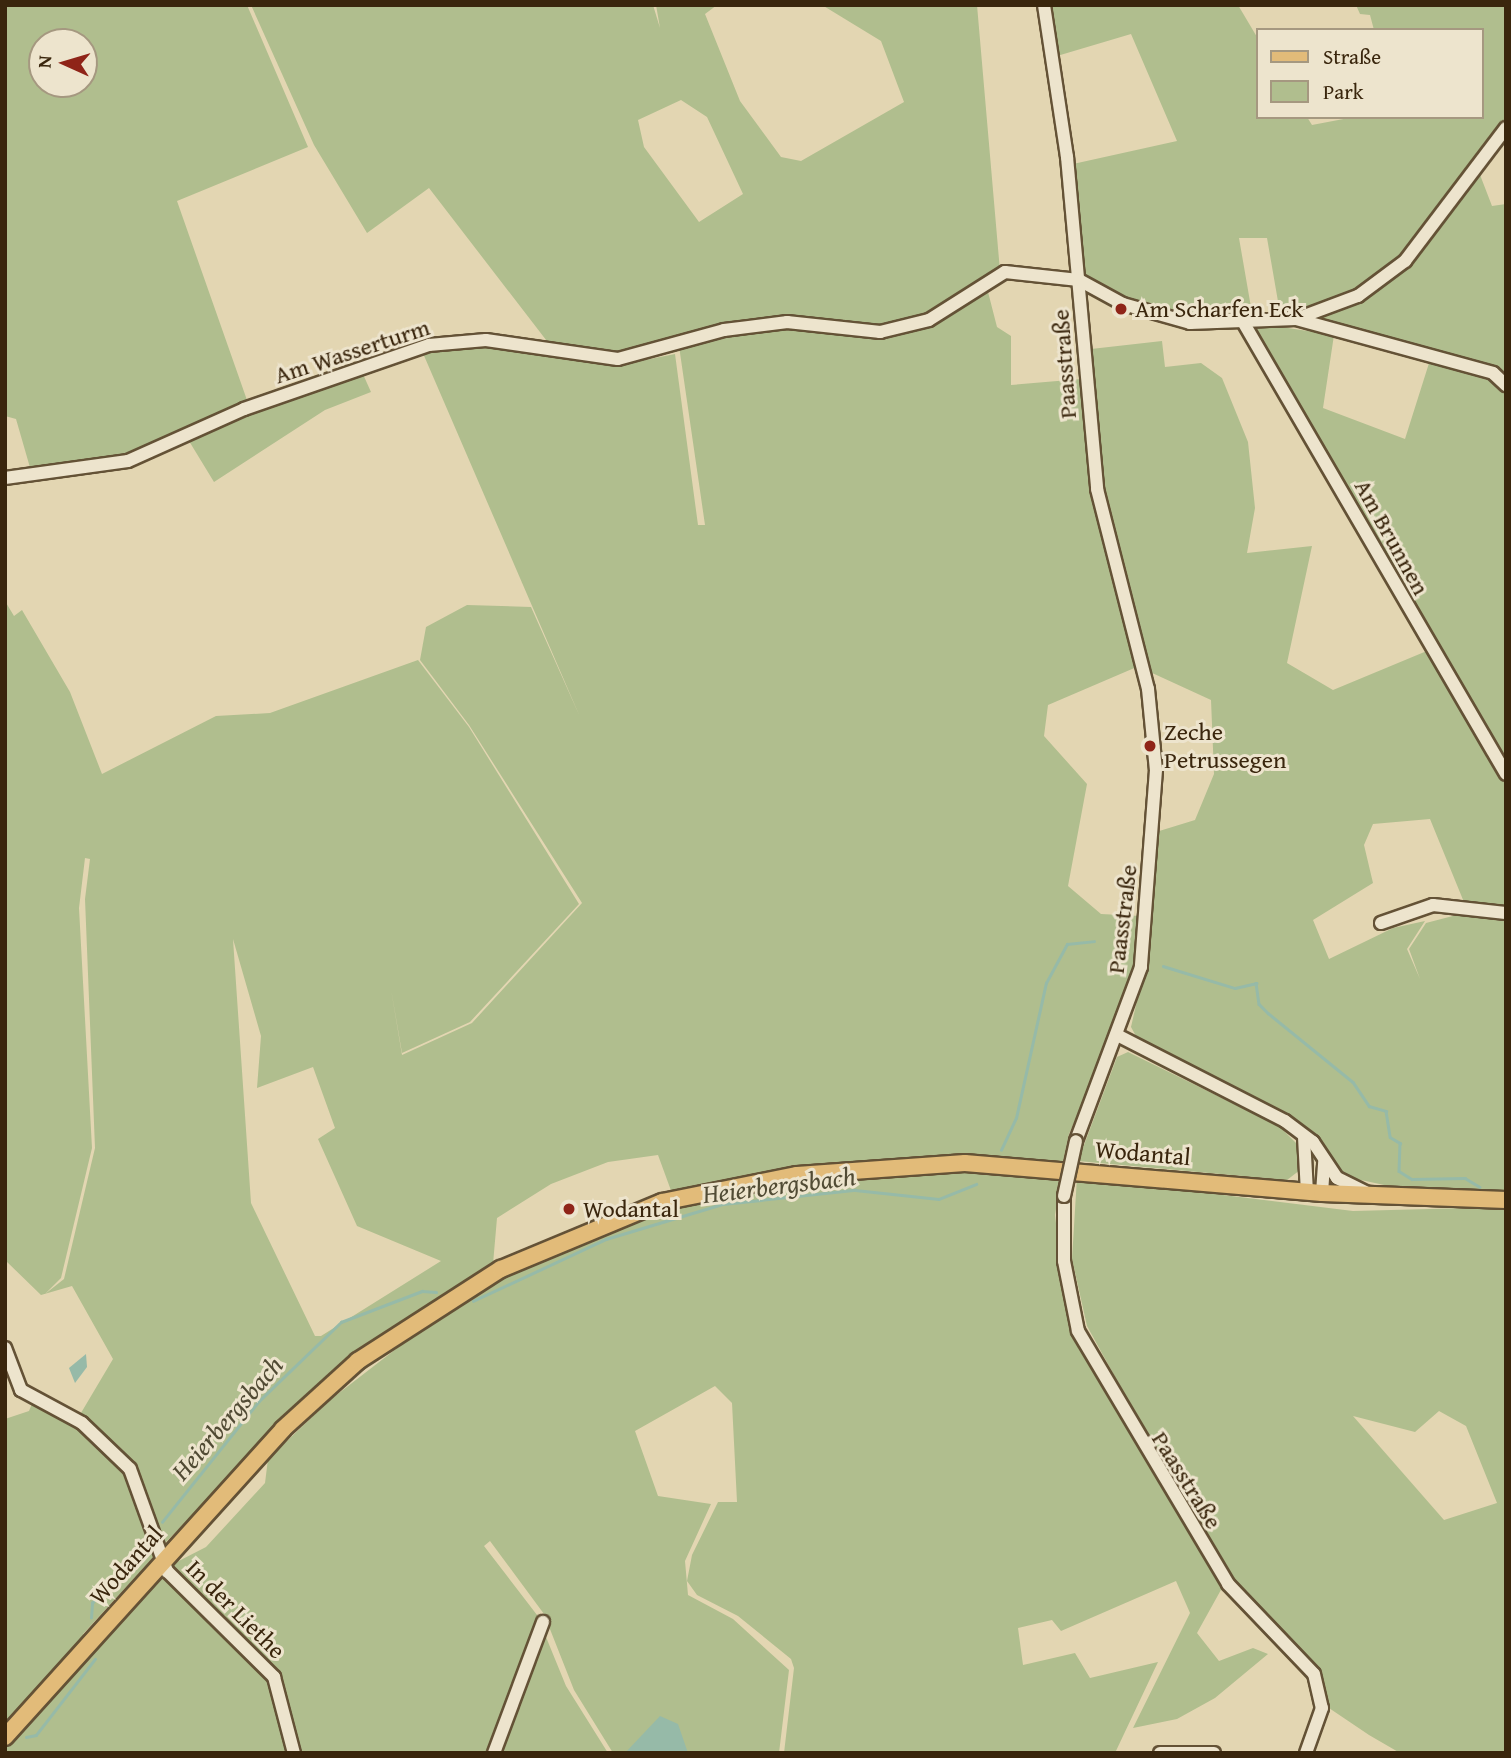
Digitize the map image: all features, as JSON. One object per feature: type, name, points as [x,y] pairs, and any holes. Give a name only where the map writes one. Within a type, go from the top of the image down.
[{"type":"main road","name":"Wodantal","points":[[5,1737],[164,1556],[283,1429],[358,1361],[501,1269],[662,1202],[797,1175],[965,1163],[1315,1193],[1506,1200]]},
{"type":"street","name":"Paasstraße","points":[[1044,5],[1079,280],[1097,489],[1154,722],[1145,942],[1119,1037],[1076,1141],[1064,1196],[1064,1261],[1078,1331],[1227,1584],[1314,1675],[1322,1708],[1306,1753]]},
{"type":"street","points":[[1296,319],[1358,296],[1405,261],[1506,128]]},
{"type":"street","name":"Am Wasserturm","points":[[5,478],[128,461],[244,409],[429,345],[486,340],[618,359],[724,330],[787,322],[880,332],[909,328],[1005,272],[1079,280],[1164,318],[1296,319]]},
{"type":"street","points":[[1296,319],[1493,373],[1506,385]]},
{"type":"street","name":"Am Brunnen","points":[[1242,320],[1506,774]]},
{"type":"street","points":[[1381,923],[1433,905],[1506,913]]},
{"type":"street","name":"Wodantal","points":[[1119,1037],[1273,1114],[1304,1137],[1343,1182],[1379,1197]]},
{"type":"street","points":[[1304,1137],[1315,1193]]},
{"type":"street","points":[[1315,1193],[1324,1162]]},
{"type":"street","name":"In der Liethe","points":[[5,1349],[22,1390],[82,1423],[130,1469],[164,1556],[167,1571],[274,1677],[294,1753]]},
{"type":"street","points":[[494,1753],[515,1682],[543,1622]]},
{"type":"street","points":[[1160,1753],[1214,1753]]},
{"type":"green space","points":[[5,5],[247,5],[308,147],[177,201],[248,403],[174,441],[88,468],[31,471],[16,419],[5,416]]},
{"type":"green space","points":[[251,5],[653,5],[660,28],[656,5],[717,5],[705,14],[740,101],[781,157],[801,161],[904,102],[881,41],[822,5],[977,5],[1000,271],[929,318],[881,330],[787,318],[618,357],[553,349],[429,188],[367,233],[314,145]],"holes":[[[681,100],[707,117],[743,194],[699,222],[644,147],[638,120]]]},
{"type":"green space","points":[[1049,5],[1238,5],[1256,35],[1256,119],[1308,119],[1312,125],[1344,119],[1483,119],[1483,28],[1373,28],[1370,15],[1360,14],[1356,5],[1506,5],[1506,122],[1405,257],[1355,295],[1280,313],[1267,238],[1239,238],[1252,313],[1193,320],[1135,303],[1085,275],[1073,164],[1177,141],[1131,34],[1057,56]]},
{"type":"green space","points":[[1477,167],[1492,206],[1506,204],[1506,378],[1313,320],[1420,250]]},
{"type":"green space","points":[[987,288],[997,327],[1011,336],[1011,385],[1081,379],[1088,448],[1139,666],[1048,705],[1044,736],[1087,784],[1068,886],[1101,914],[1140,916],[1137,951],[1111,1037],[1069,1134],[1062,1166],[954,1157],[673,1196],[658,1155],[608,1162],[551,1184],[497,1218],[493,1264],[337,1368],[165,1543],[143,1488],[78,1418],[113,1359],[72,1286],[45,1294],[41,1295],[5,1260],[5,601],[14,616],[22,610],[70,692],[102,774],[216,716],[270,713],[418,660],[469,727],[579,904],[470,1022],[402,1053],[391,989],[402,1055],[472,1023],[582,903],[469,725],[420,660],[426,627],[467,605],[531,607],[580,717],[422,351],[454,344],[522,348],[615,366],[675,354],[698,525],[705,525],[679,346],[786,324],[879,336],[907,332]],"holes":[[[85,858],[90,859],[85,899],[95,1148],[64,1279],[45,1294],[61,1278],[92,1148],[79,908]],[[233,939],[261,1036],[257,1088],[313,1067],[335,1128],[318,1139],[357,1226],[441,1261],[321,1336],[315,1336],[251,1203]]]},
{"type":"green space","points":[[1249,322],[1334,335],[1323,408],[1405,439],[1430,360],[1496,380],[1506,393],[1506,1192],[1426,1194],[1347,1177],[1296,1119],[1137,1038],[1131,1027],[1149,948],[1156,832],[1195,820],[1214,774],[1211,700],[1150,672],[1100,485],[1091,349],[1162,341],[1165,367],[1201,363],[1222,378],[1248,442],[1255,508],[1247,553],[1312,546],[1287,663],[1333,690],[1434,648]],"holes":[[[1430,819],[1468,912],[1426,923],[1409,949],[1420,979],[1407,949],[1425,921],[1393,928],[1329,959],[1313,920],[1373,883],[1364,845],[1373,824]]]},
{"type":"green space","points":[[362,372],[371,392],[325,410],[214,482],[189,441],[243,414]]},
{"type":"green space","points":[[1128,1052],[1279,1126],[1300,1147],[1300,1170],[1287,1180],[1078,1161],[1117,1057]]},
{"type":"green space","points":[[962,1167],[1062,1173],[1055,1215],[1069,1327],[1222,1588],[1197,1633],[1219,1661],[1253,1648],[1268,1654],[1215,1698],[1177,1719],[1133,1728],[1190,1613],[1176,1581],[1061,1631],[1052,1620],[1018,1628],[1023,1665],[1075,1653],[1090,1678],[1158,1662],[1115,1753],[784,1753],[794,1668],[791,1659],[738,1616],[697,1595],[687,1581],[692,1555],[718,1502],[737,1502],[732,1403],[715,1386],[635,1431],[658,1496],[711,1504],[685,1561],[688,1595],[733,1619],[789,1670],[779,1753],[613,1753],[574,1690],[544,1614],[490,1541],[484,1546],[537,1615],[566,1686],[608,1753],[497,1753],[512,1686],[491,1753],[297,1753],[281,1690],[169,1566],[206,1547],[265,1483],[268,1459],[330,1400],[436,1318],[528,1263],[664,1209],[760,1183]]},
{"type":"green space","points":[[1077,1177],[1353,1211],[1506,1207],[1506,1753],[1400,1753],[1326,1706],[1313,1664],[1255,1615],[1227,1580],[1087,1326],[1072,1259]],"holes":[[[1439,1411],[1466,1426],[1497,1503],[1444,1520],[1353,1416],[1415,1432]]]},
{"type":"green space","points":[[33,1401],[88,1431],[128,1472],[159,1551],[83,1634],[92,1648],[163,1567],[271,1679],[292,1753],[5,1753],[5,1419],[29,1411]]},
{"type":"shaded area","points":[[86,1354],[87,1367],[75,1383],[69,1368]]},
{"type":"shaded area","points":[[660,1716],[678,1724],[688,1753],[625,1753]]},
{"type":"waterway","name":"Heierbergsbach","points":[[1001,1150],[1016,1118],[1046,983],[1067,944],[1094,941]]},
{"type":"waterway","name":"Heierbergsbach","points":[[1163,966],[1235,988],[1256,983],[1259,1004],[1268,1013],[1353,1082],[1369,1106],[1386,1111],[1390,1137],[1400,1143],[1399,1171],[1412,1179],[1465,1178],[1480,1187]]},
{"type":"waterway","name":"Heierbergsbach","points":[[473,1301],[606,1239],[723,1204],[855,1190],[939,1199],[976,1184]]},
{"type":"waterway","name":"Heierbergsbach","points":[[162,1522],[259,1401],[341,1322],[422,1291],[436,1292]]},
{"type":"waterway","name":"Heierbergsbach","points":[[91,1618],[92,1603],[149,1538]]},
{"type":"waterway","name":"Heierbergsbach","points":[[26,1737],[36,1735],[95,1659]]},
{"type":"place","name":"Am Scharfen Eck","points":[[1121,309]]},
{"type":"place","name":"Zeche Petrussegen","points":[[1150,746]]},
{"type":"place","name":"Wodantal","points":[[569,1209]]}]
